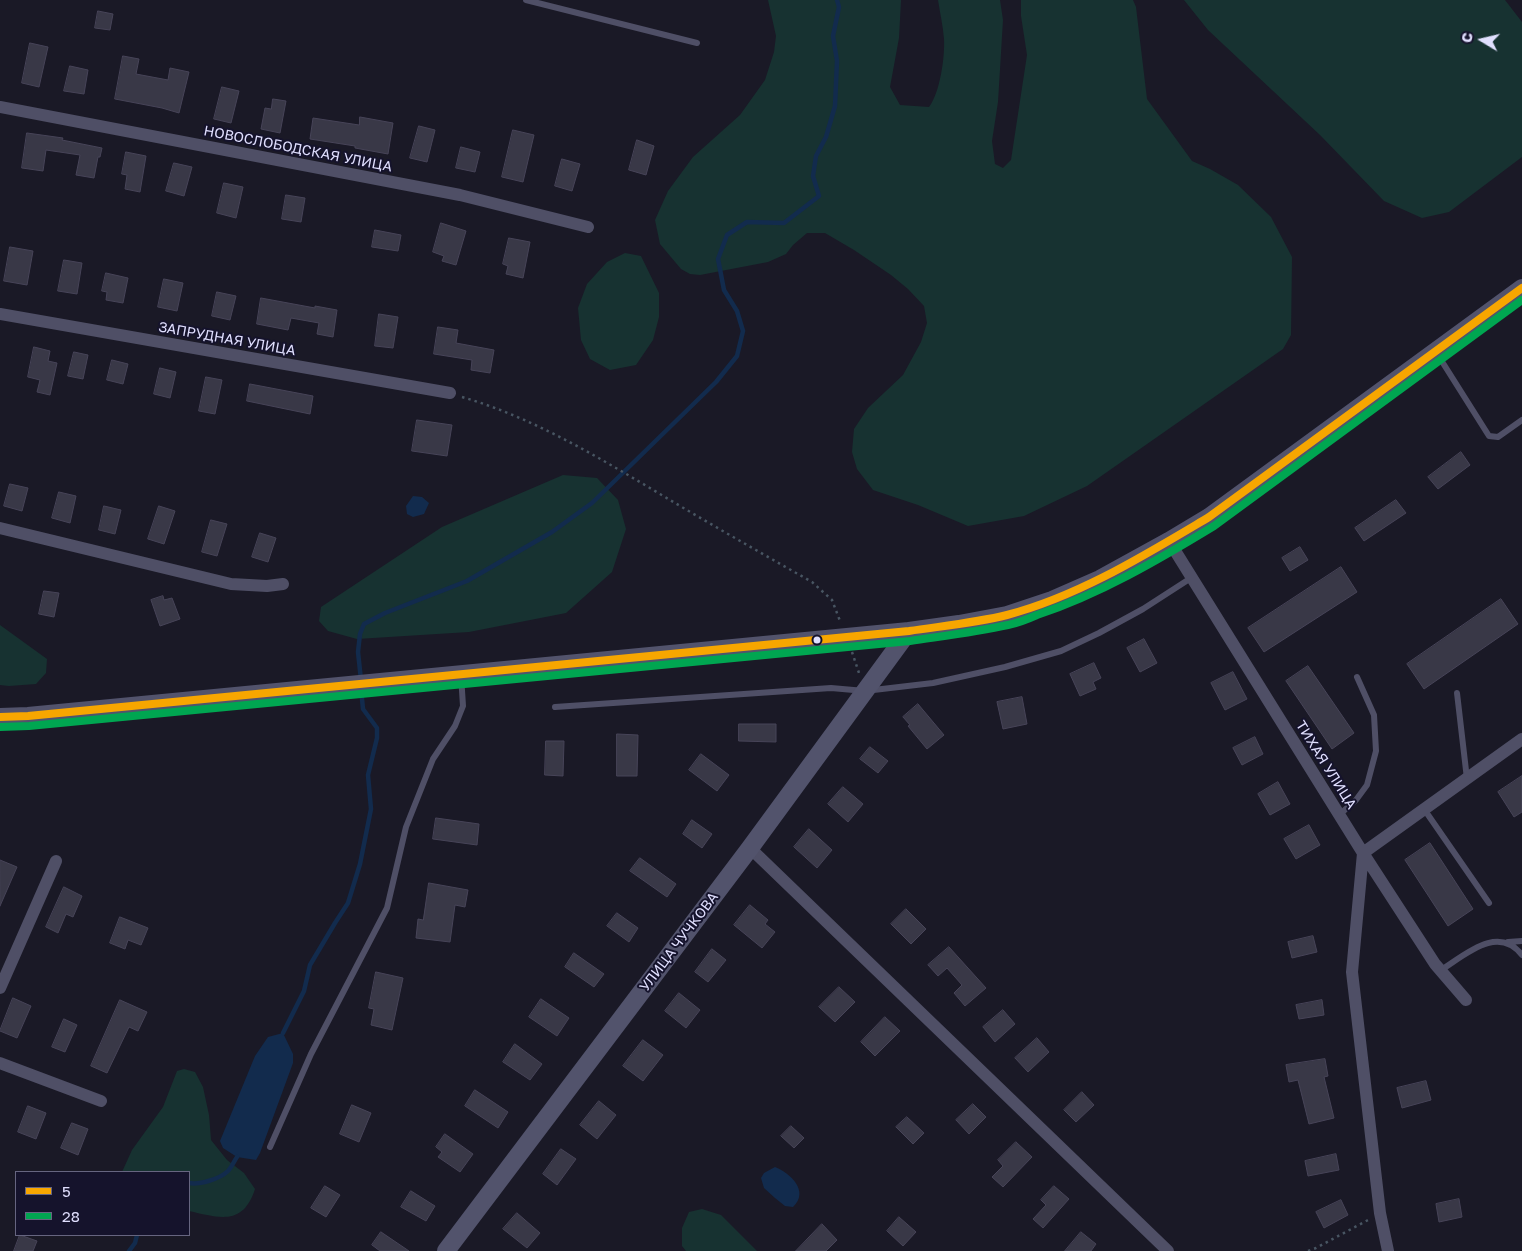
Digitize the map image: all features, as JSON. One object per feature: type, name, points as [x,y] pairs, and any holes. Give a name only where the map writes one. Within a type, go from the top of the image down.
[{"type":"main road","points":[[0,718],[461,676],[909,631],[1007,615],[1052,600],[1100,579],[1209,517],[1522,288]]},
{"type":"main road","name":"УЛИЦА ЧУЧКОВА","points":[[446,1251],[750,848],[909,631]]},
{"type":"street","name":"НОВОСЛОБОДСКАЯ УЛИЦА","points":[[0,107],[460,195],[588,227]]},
{"type":"street","name":"ЗАПРУДНАЯ УЛИЦА","points":[[0,314],[450,393]]},
{"type":"street","points":[[0,528],[231,584],[255,586],[283,584]]},
{"type":"street","name":"ТИХАЯ УЛИЦА","points":[[1168,541],[1363,853],[1441,970],[1466,1000]]},
{"type":"street","points":[[1388,1251],[1380,1213],[1352,972],[1363,853],[1522,739]]},
{"type":"street","points":[[750,848],[1168,1251]]},
{"type":"street","points":[[0,988],[56,860]]},
{"type":"street","points":[[0,1063],[101,1101]]},
{"type":"lane","points":[[526,0],[697,43]]},
{"type":"lane","points":[[1436,352],[1489,436],[1498,437],[1522,420]]},
{"type":"lane","points":[[555,707],[831,688],[865,691],[933,683],[1006,667],[1061,651],[1143,609],[1192,578]]},
{"type":"lane","points":[[270,1148],[311,1054],[388,908],[406,827],[433,759],[455,726],[463,706],[461,676]]},
{"type":"lane","points":[[1339,815],[1356,800],[1367,785],[1376,750],[1374,715],[1357,676]]},
{"type":"lane","points":[[1457,693],[1467,778]]},
{"type":"lane","points":[[1424,809],[1489,904]]},
{"type":"lane","points":[[1441,970],[1491,941],[1522,941]]},
{"type":"lane","points":[[1506,942],[1517,948],[1522,954]]},
{"type":"path","points":[[450,393],[490,405],[560,436],[812,582],[832,600],[865,691]]},
{"type":"path","points":[[1308,1251],[1380,1213]]},
{"type":"green space","points":[[768,0],[901,0],[899,38],[890,87],[900,105],[929,107],[939,84],[944,55],[944,34],[938,0],[1000,0],[1003,20],[998,102],[992,141],[995,164],[1003,168],[1011,160],[1027,55],[1021,16],[1021,0],[1133,0],[1136,7],[1147,99],[1192,161],[1238,185],[1271,217],[1292,257],[1291,335],[1283,349],[1087,486],[1024,516],[968,526],[918,505],[873,490],[857,469],[852,452],[854,429],[868,408],[903,375],[921,342],[927,323],[924,306],[891,275],[825,233],[807,233],[786,254],[768,262],[700,275],[690,274],[681,269],[660,244],[655,220],[668,191],[693,157],[740,115],[765,80],[774,52],[776,36]]},
{"type":"green space","points":[[1184,0],[1505,0],[1522,22],[1522,157],[1449,212],[1422,218],[1384,201],[1320,135],[1208,30]]},
{"type":"green space","points":[[625,253],[641,256],[659,293],[659,317],[653,340],[636,365],[610,370],[590,359],[581,340],[578,308],[587,284],[607,262]]},
{"type":"green space","points":[[563,475],[597,478],[618,500],[626,529],[612,572],[566,613],[469,632],[357,639],[328,631],[319,621],[321,607],[442,527]]},
{"type":"green space","points":[[0,625],[47,659],[46,673],[36,684],[0,685]]},
{"type":"green space","points":[[184,1069],[195,1072],[203,1087],[209,1115],[211,1140],[227,1160],[244,1173],[255,1189],[250,1201],[237,1214],[220,1217],[190,1211],[190,1171],[122,1171],[132,1150],[163,1107],[177,1071]]},
{"type":"green space","points":[[702,1209],[721,1215],[757,1251],[686,1251],[682,1246],[682,1228],[689,1212]]},
{"type":"water","points":[[413,496],[422,497],[429,503],[424,514],[413,517],[407,514],[406,506]]},
{"type":"water","points":[[283,1033],[293,1054],[293,1063],[260,1153],[256,1160],[237,1157],[223,1148],[220,1141],[255,1056],[268,1037]]},
{"type":"water","points":[[775,1167],[792,1178],[799,1189],[798,1201],[793,1207],[785,1206],[764,1188],[761,1178],[764,1173]]},
{"type":"building","points":[[98,11],[113,14],[110,30],[95,28]]},
{"type":"building","points":[[30,43],[48,47],[39,87],[22,83]]},
{"type":"building","points":[[123,56],[139,59],[136,74],[168,80],[170,68],[189,72],[179,113],[115,99]]},
{"type":"building","points":[[70,66],[88,70],[84,94],[64,91]]},
{"type":"building","points":[[222,87],[239,91],[231,123],[214,119]]},
{"type":"building","points":[[273,99],[286,101],[280,133],[261,129],[265,108],[271,109]]},
{"type":"building","points":[[360,117],[393,123],[388,154],[355,148],[355,146],[310,139],[313,118],[359,125]]},
{"type":"building","points":[[419,126],[435,130],[427,162],[410,158]]},
{"type":"building","points":[[513,130],[534,135],[523,182],[502,177]]},
{"type":"building","points":[[27,133],[63,138],[62,140],[102,148],[100,157],[98,157],[94,178],[76,175],[80,155],[46,150],[43,171],[22,168]]},
{"type":"building","points":[[637,140],[654,146],[646,175],[629,170]]},
{"type":"building","points":[[461,147],[480,152],[475,172],[456,168]]},
{"type":"building","points":[[126,152],[146,156],[140,192],[125,189],[127,175],[122,174]]},
{"type":"building","points":[[562,159],[580,164],[572,191],[555,186]]},
{"type":"building","points":[[174,163],[192,167],[184,196],[166,191]]},
{"type":"building","points":[[224,183],[243,187],[236,218],[217,213]]},
{"type":"building","points":[[286,195],[305,198],[301,222],[282,219]]},
{"type":"building","points":[[441,223],[466,231],[456,265],[442,261],[444,256],[433,252]]},
{"type":"building","points":[[375,230],[401,235],[398,251],[372,247]]},
{"type":"building","points":[[509,238],[530,242],[523,278],[506,274],[508,266],[503,264]]},
{"type":"building","points":[[10,247],[33,251],[27,285],[4,281]]},
{"type":"building","points":[[64,260],[82,263],[77,294],[58,291]]},
{"type":"building","points":[[106,273],[128,278],[123,303],[106,300],[107,292],[102,291]]},
{"type":"building","points":[[164,279],[183,283],[177,311],[158,307]]},
{"type":"building","points":[[217,292],[236,296],[230,320],[212,316]]},
{"type":"building","points":[[261,298],[337,310],[333,337],[317,334],[319,323],[291,318],[288,330],[257,324]]},
{"type":"building","points":[[379,314],[398,317],[393,348],[375,346]]},
{"type":"building","points":[[438,327],[458,330],[456,343],[494,350],[490,373],[471,370],[472,360],[434,354]]},
{"type":"building","points":[[34,347],[50,351],[48,361],[57,363],[50,395],[37,392],[40,380],[28,377]]},
{"type":"building","points":[[74,352],[88,355],[83,379],[68,376]]},
{"type":"building","points":[[112,360],[128,364],[123,384],[107,380]]},
{"type":"building","points":[[160,368],[176,372],[170,398],[154,394]]},
{"type":"building","points":[[206,377],[222,380],[215,414],[199,411]]},
{"type":"building","points":[[250,384],[313,396],[310,414],[247,401]]},
{"type":"building","points":[[417,420],[452,425],[447,456],[412,451]]},
{"type":"building","points":[[1461,452],[1470,465],[1438,489],[1428,477]]},
{"type":"building","points":[[10,484],[28,488],[22,511],[4,506]]},
{"type":"building","points":[[59,492],[76,496],[70,523],[52,518]]},
{"type":"building","points":[[1396,500],[1406,513],[1364,541],[1355,528]]},
{"type":"building","points":[[104,506],[121,510],[115,534],[99,530]]},
{"type":"building","points":[[159,506],[175,511],[164,544],[148,539]]},
{"type":"building","points":[[211,520],[227,524],[217,556],[202,552]]},
{"type":"building","points":[[260,533],[276,538],[268,562],[252,557]]},
{"type":"building","points":[[1300,547],[1308,560],[1290,571],[1282,558]]},
{"type":"building","points":[[1341,567],[1357,592],[1264,652],[1248,628]]},
{"type":"building","points":[[44,591],[59,593],[54,617],[39,614]]},
{"type":"building","points":[[163,596],[164,600],[172,598],[180,619],[160,626],[151,600]]},
{"type":"building","points":[[1501,599],[1518,624],[1424,689],[1407,664]]},
{"type":"building","points":[[1144,639],[1157,663],[1140,672],[1127,648]]},
{"type":"building","points":[[1094,663],[1101,678],[1093,682],[1096,689],[1080,696],[1070,674]]},
{"type":"building","points":[[1308,666],[1354,733],[1332,749],[1286,681]]},
{"type":"building","points":[[1233,672],[1247,699],[1225,710],[1211,683]]},
{"type":"building","points":[[1022,697],[1027,724],[1003,729],[997,702]]},
{"type":"building","points":[[918,704],[944,735],[927,749],[903,717]]},
{"type":"building","points":[[739,724],[776,724],[776,742],[739,741]]},
{"type":"building","points":[[617,734],[638,735],[637,776],[617,776]]},
{"type":"building","points":[[1255,737],[1263,754],[1242,765],[1233,748]]},
{"type":"building","points":[[546,741],[564,741],[563,776],[545,775]]},
{"type":"building","points":[[870,747],[888,761],[878,773],[860,759]]},
{"type":"building","points":[[701,754],[729,775],[717,791],[689,770]]},
{"type":"building","points":[[1522,776],[1522,812],[1514,817],[1498,792]]},
{"type":"building","points":[[1278,782],[1290,804],[1270,815],[1258,794]]},
{"type":"building","points":[[843,787],[863,804],[848,822],[828,804]]},
{"type":"building","points":[[436,818],[479,824],[477,845],[433,839]]},
{"type":"building","points":[[692,820],[712,834],[702,848],[683,834]]},
{"type":"building","points":[[1309,825],[1320,845],[1296,859],[1284,839]]},
{"type":"building","points":[[809,829],[832,850],[817,868],[794,847]]},
{"type":"building","points":[[1430,843],[1473,909],[1448,926],[1405,860]]},
{"type":"building","points":[[640,858],[676,884],[667,897],[630,871]]},
{"type":"building","points":[[0,860],[17,867],[0,906]]},
{"type":"building","points":[[429,883],[468,890],[465,907],[455,905],[450,942],[416,938],[418,919],[423,920]]},
{"type":"building","points":[[64,887],[82,896],[73,917],[66,914],[58,933],[46,927]]},
{"type":"building","points":[[750,905],[768,920],[765,924],[775,932],[762,948],[734,925]]},
{"type":"building","points":[[906,909],[926,929],[911,944],[891,924]]},
{"type":"building","points":[[617,913],[638,928],[629,942],[607,926]]},
{"type":"building","points":[[120,917],[148,928],[141,945],[128,940],[125,949],[110,943]]},
{"type":"building","points":[[1313,936],[1317,952],[1292,958],[1288,942]]},
{"type":"building","points":[[949,947],[986,988],[965,1006],[954,993],[962,985],[947,968],[938,976],[928,965]]},
{"type":"building","points":[[712,949],[726,960],[708,982],[695,972]]},
{"type":"building","points":[[574,953],[604,974],[594,987],[565,967]]},
{"type":"building","points":[[376,972],[403,978],[392,1030],[371,1025],[374,1009],[369,1008]]},
{"type":"building","points":[[839,987],[855,1002],[835,1022],[819,1007]]},
{"type":"building","points":[[679,993],[700,1010],[686,1028],[665,1011]]},
{"type":"building","points":[[13,998],[31,1006],[17,1038],[0,1031]]},
{"type":"building","points":[[541,999],[569,1018],[557,1036],[529,1017]]},
{"type":"building","points":[[120,1000],[147,1012],[138,1031],[129,1027],[107,1073],[91,1066]]},
{"type":"building","points":[[1322,1000],[1324,1015],[1299,1019],[1296,1005]]},
{"type":"building","points":[[1003,1010],[1015,1024],[995,1042],[983,1027]]},
{"type":"building","points":[[885,1017],[900,1031],[875,1056],[861,1042]]},
{"type":"building","points":[[64,1019],[77,1025],[65,1052],[52,1047]]},
{"type":"building","points":[[1037,1038],[1049,1052],[1028,1072],[1015,1058]]},
{"type":"building","points":[[643,1040],[663,1055],[643,1081],[623,1066]]},
{"type":"building","points":[[515,1044],[542,1064],[530,1080],[503,1062]]},
{"type":"building","points":[[1325,1059],[1328,1076],[1324,1077],[1334,1118],[1309,1124],[1298,1080],[1289,1082],[1286,1065]]},
{"type":"building","points":[[1426,1081],[1431,1100],[1402,1108],[1397,1088]]},
{"type":"building","points":[[475,1090],[508,1112],[498,1128],[465,1106]]},
{"type":"building","points":[[1082,1092],[1094,1105],[1076,1122],[1064,1110]]},
{"type":"building","points":[[599,1101],[616,1115],[597,1139],[580,1125]]},
{"type":"building","points":[[973,1104],[986,1117],[969,1134],[956,1120]]},
{"type":"building","points":[[352,1105],[371,1113],[359,1142],[340,1134]]},
{"type":"building","points":[[28,1106],[46,1113],[36,1139],[18,1132]]},
{"type":"building","points":[[907,1117],[924,1133],[913,1144],[896,1127]]},
{"type":"building","points":[[72,1123],[88,1129],[78,1155],[61,1148]]},
{"type":"building","points":[[791,1126],[804,1138],[794,1148],[781,1136]]},
{"type":"building","points":[[445,1134],[473,1154],[460,1172],[438,1157],[442,1152],[436,1147]]},
{"type":"building","points":[[1016,1142],[1032,1157],[1003,1187],[992,1177],[1003,1166],[998,1160]]},
{"type":"building","points":[[561,1149],[576,1159],[557,1185],[543,1174]]},
{"type":"building","points":[[1336,1154],[1339,1170],[1308,1176],[1305,1161]]},
{"type":"building","points":[[325,1186],[340,1195],[326,1217],[311,1208]]},
{"type":"building","points":[[1054,1186],[1069,1199],[1043,1228],[1033,1219],[1046,1205],[1041,1200]]},
{"type":"building","points":[[411,1191],[435,1206],[426,1221],[401,1207]]},
{"type":"building","points":[[1459,1199],[1462,1217],[1439,1222],[1436,1204]]},
{"type":"building","points":[[1341,1200],[1348,1215],[1324,1228],[1316,1212]]},
{"type":"building","points":[[517,1213],[540,1233],[527,1248],[503,1229]]},
{"type":"building","points":[[899,1217],[916,1232],[903,1246],[887,1231]]},
{"type":"building","points":[[822,1224],[837,1240],[826,1251],[796,1251]]},
{"type":"building","points":[[381,1232],[409,1251],[380,1251],[372,1245]]},
{"type":"building","points":[[1081,1232],[1096,1244],[1091,1251],[1065,1251]]},
{"type":"building","points":[[20,1236],[37,1241],[33,1251],[14,1251]]},
{"type":"waterway","points":[[361,680],[358,652],[360,634],[364,624],[385,613],[467,581],[552,532],[592,503],[716,382],[737,356],[743,331],[737,311],[724,290],[718,259],[727,235],[747,222],[784,223],[819,196],[813,176],[816,156],[826,137],[835,106],[837,61],[833,36],[839,7],[837,0]]},
{"type":"waterway","points":[[283,1033],[304,991],[310,965],[348,903],[360,864],[371,809],[368,775],[377,738],[377,728],[363,709],[361,688]]},
{"type":"waterway","points":[[190,1183],[204,1182],[220,1177],[229,1169],[237,1157]]},
{"type":"waterway","points":[[129,1251],[135,1243],[137,1236]]},
{"type":"transit line","name":"5","points":[[0,717],[28,716],[909,631],[1007,615],[1034,607],[1086,586],[1136,560],[1209,517],[1522,288]]},
{"type":"transit line","name":"28","points":[[0,727],[29,726],[910,641],[972,632],[1015,623],[1060,607],[1106,587],[1150,564],[1214,526],[1522,300]]}]
